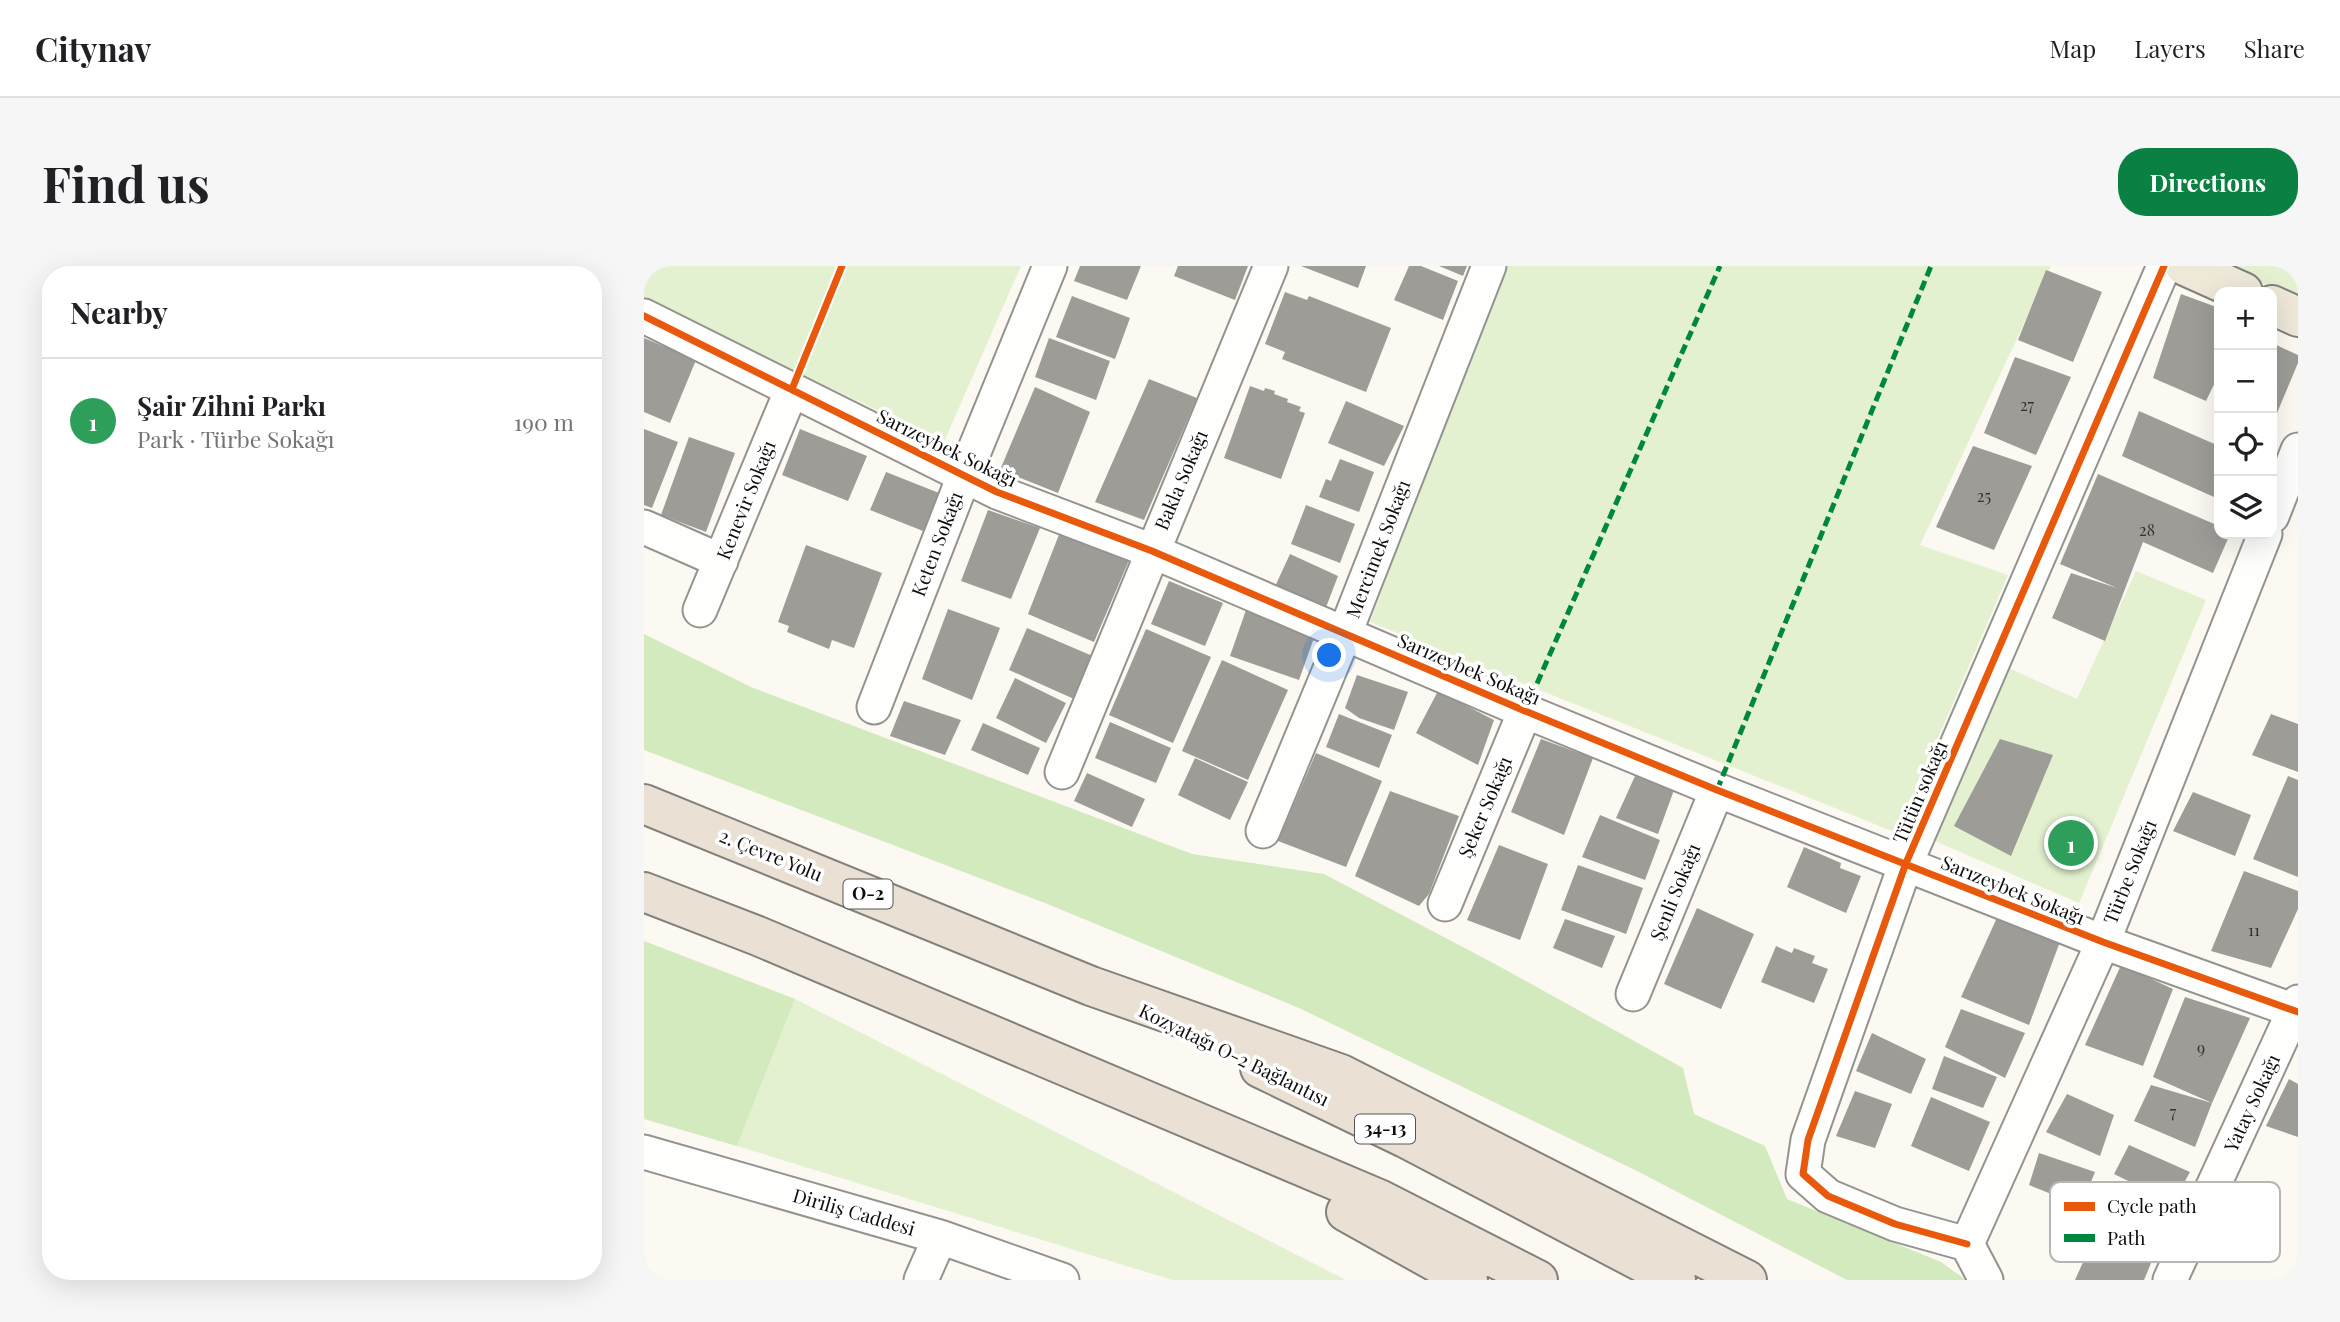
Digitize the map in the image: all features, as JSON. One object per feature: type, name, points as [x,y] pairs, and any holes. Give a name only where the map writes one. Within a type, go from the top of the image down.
[{"type":"highway","name":"2. Çevre Yolu","points":[[644,804],[1091,986]]},
{"type":"highway","points":[[644,892],[770,941],[1379,1199],[1538,1280]]},
{"type":"highway","name":"Kozyatağı O-2 Bağlantısı","points":[[1091,986],[1405,1138],[1676,1280]]},
{"type":"highway","points":[[1091,986],[1341,1074],[1747,1280]]},
{"type":"highway","points":[[1055,1061],[1387,1233],[1468,1280]]},
{"type":"main road","points":[[2185,266],[2232,287]]},
{"type":"main road","points":[[2277,307],[2298,317]]},
{"type":"street","name":"Keten Sokağı","points":[[874,706],[1050,266]]},
{"type":"street","name":"Bakla Sokağı","points":[[1062,772],[1270,266]]},
{"type":"street","name":"Mercimek Sokağı","points":[[1263,831],[1345,633],[1489,266]]},
{"type":"street","name":"Tütün sokağı","points":[[1967,1244],[1895,1224],[1828,1196],[1803,1174],[1808,1140],[1906,863],[2164,266]]},
{"type":"street","name":"Sarızeybek Sokağı","points":[[644,316],[997,492],[1152,551],[1717,790],[2103,943],[2297,1008]]},
{"type":"street","name":"Kenevir Sokağı","points":[[700,610],[792,388]]},
{"type":"street","points":[[2277,503],[2298,450]]},
{"type":"street","points":[[644,527],[720,561]]},
{"type":"street","name":"Türbe Sokağı","points":[[1967,1244],[2103,943],[2263,539]]},
{"type":"street","name":"Şeker Sokağı","points":[[1444,904],[1525,711]]},
{"type":"street","name":"Şenli Sokağı","points":[[1633,994],[1717,790]]},
{"type":"street","name":"Yatay Sokağı","points":[[2216,1182],[2297,1008]]},
{"type":"street","name":"Diriliş Caddesi","points":[[644,1152],[940,1237],[1062,1280]]},
{"type":"street","points":[[921,1280],[940,1237]]},
{"type":"street","points":[[1967,1244],[1986,1280]]},
{"type":"street","name":"Yatay Sokağı","points":[[2170,1280],[2178,1262]]},
{"type":"green space","points":[[644,266],[1021,266],[944,442],[644,299]]},
{"type":"green space","points":[[1504,266],[2051,266],[1920,545],[2008,575],[1897,833],[1370,622]]},
{"type":"green space","points":[[2221,266],[2298,266],[2298,298]]},
{"type":"green space","points":[[2136,571],[2206,600],[2079,903],[1935,841],[2006,667],[2077,699]]},
{"type":"green space","points":[[644,634],[751,687],[1192,854],[1324,874],[1495,964],[1683,1068],[1694,1114],[1765,1146],[1787,1199],[1941,1262],[1966,1280],[1847,1280],[1637,1171],[1299,1008],[1045,903],[644,750]]},
{"type":"green space","points":[[644,941],[795,999],[737,1146],[644,1119]]},
{"type":"green space","points":[[795,999],[1346,1280],[1172,1280],[737,1146]]},
{"type":"building","points":[[1080,266],[1141,266],[1127,300],[1074,281]]},
{"type":"building","points":[[1178,266],[1248,266],[1235,300],[1174,276]]},
{"type":"building","points":[[1301,266],[1366,266],[1358,288]]},
{"type":"building","points":[[1409,266],[1421,266],[1458,281],[1443,320],[1394,300]]},
{"type":"building","points":[[1439,266],[1467,266],[1463,276]]},
{"type":"building","points":[[2046,270],[2102,292],[2073,362],[2018,340]]},
{"type":"building","points":[[1285,292],[1307,300],[1309,296],[1391,328],[1366,392],[1282,359],[1285,352],[1265,344]]},
{"type":"building","points":[[2181,294],[2214,306],[2214,384],[2206,401],[2153,378]]},
{"type":"building","points":[[1072,296],[1130,318],[1115,359],[1056,337]]},
{"type":"building","points":[[644,338],[696,360],[670,423],[644,412]]},
{"type":"building","points":[[1049,338],[1110,361],[1096,400],[1035,377]]},
{"type":"building","points":[[2277,345],[2298,355],[2298,363],[2277,413]]},
{"type":"building","points":[[2015,357],[2071,377],[2036,455],[1984,433]]},
{"type":"building","points":[[1149,379],[1197,398],[1144,520],[1095,502]]},
{"type":"building","points":[[1250,386],[1264,391],[1265,388],[1275,391],[1274,394],[1288,399],[1287,402],[1301,407],[1299,411],[1305,413],[1281,479],[1224,458]]},
{"type":"building","points":[[1035,387],[1090,412],[1058,493],[1000,470]]},
{"type":"building","points":[[1346,401],[1404,426],[1384,466],[1328,443]]},
{"type":"building","points":[[2139,411],[2214,444],[2214,497],[2122,456]]},
{"type":"building","points":[[644,429],[678,442],[652,508],[644,505]]},
{"type":"building","points":[[800,429],[867,456],[848,501],[782,475]]},
{"type":"building","points":[[689,437],[735,453],[706,532],[661,515]]},
{"type":"building","points":[[1973,446],[2032,466],[1994,550],[1936,527]]},
{"type":"building","points":[[1340,459],[1374,472],[1359,512],[1319,497],[1326,479],[1331,481]]},
{"type":"building","points":[[886,472],[939,493],[923,531],[870,510]]},
{"type":"building","points":[[2098,474],[2214,524],[2214,539],[2228,539],[2213,573],[2143,542],[2105,641],[2052,618],[2071,573],[2117,588],[2060,564]]},
{"type":"building","points":[[1306,505],[1355,524],[1340,563],[1291,544]]},
{"type":"building","points":[[988,510],[1040,528],[1011,599],[961,581]]},
{"type":"building","points":[[1060,532],[1130,558],[1094,642],[1028,614]]},
{"type":"building","points":[[806,545],[882,573],[854,648],[832,640],[829,649],[787,632],[789,626],[778,622]]},
{"type":"building","points":[[1290,554],[1338,576],[1323,615],[1272,593]]},
{"type":"building","points":[[1169,581],[1223,603],[1205,646],[1151,624]]},
{"type":"building","points":[[948,609],[1000,628],[972,700],[922,679]]},
{"type":"building","points":[[1246,610],[1315,635],[1299,680],[1230,656]]},
{"type":"building","points":[[1027,628],[1095,657],[1074,699],[1009,670]]},
{"type":"building","points":[[1146,629],[1211,657],[1173,743],[1109,715]]},
{"type":"building","points":[[1222,660],[1288,690],[1248,780],[1182,751]]},
{"type":"building","points":[[1357,675],[1408,692],[1394,730],[1359,718],[1345,708]]},
{"type":"building","points":[[1015,678],[1066,703],[1046,743],[996,718]]},
{"type":"building","points":[[1438,691],[1494,720],[1478,765],[1416,733]]},
{"type":"building","points":[[904,701],[961,720],[945,755],[890,736]]},
{"type":"building","points":[[1339,714],[1392,735],[1379,768],[1326,747]]},
{"type":"building","points":[[2271,714],[2298,724],[2298,772],[2252,755]]},
{"type":"building","points":[[1110,722],[1171,748],[1156,783],[1095,758]]},
{"type":"building","points":[[983,723],[1040,748],[1028,775],[971,750]]},
{"type":"building","points":[[1541,739],[1593,758],[1564,835],[1511,812]]},
{"type":"building","points":[[2000,739],[2053,755],[2011,856],[1954,826]]},
{"type":"building","points":[[1316,753],[1382,781],[1346,867],[1278,841]]},
{"type":"building","points":[[1195,758],[1248,782],[1230,820],[1178,795]]},
{"type":"building","points":[[1087,773],[1145,799],[1132,827],[1074,801]]},
{"type":"building","points":[[1635,776],[1674,790],[1658,834],[1616,818]]},
{"type":"building","points":[[2288,776],[2298,780],[2298,877],[2253,859]]},
{"type":"building","points":[[1390,791],[1459,816],[1429,894],[1419,906],[1355,876]]},
{"type":"building","points":[[2193,792],[2251,815],[2235,856],[2173,831]]},
{"type":"building","points":[[1600,815],[1660,840],[1645,880],[1582,857]]},
{"type":"building","points":[[1499,845],[1548,864],[1520,940],[1467,920]]},
{"type":"building","points":[[1804,847],[1841,863],[1840,868],[1861,876],[1846,913],[1787,887]]},
{"type":"building","points":[[1578,865],[1643,888],[1626,934],[1561,910]]},
{"type":"building","points":[[2244,871],[2298,891],[2298,909],[2271,968],[2211,951]]},
{"type":"building","points":[[1697,908],[1754,934],[1721,1009],[1664,984]]},
{"type":"building","points":[[2000,911],[2061,939],[2029,1025],[1961,997]]},
{"type":"building","points":[[1565,919],[1615,936],[1602,968],[1553,948]]},
{"type":"building","points":[[1776,946],[1792,953],[1794,948],[1815,956],[1812,963],[1828,969],[1814,1003],[1761,982]]},
{"type":"building","points":[[2121,965],[2173,989],[2143,1066],[2085,1045]]},
{"type":"building","points":[[2185,997],[2250,1018],[2212,1103],[2153,1077]]},
{"type":"building","points":[[1961,1009],[2025,1033],[2005,1078],[1945,1047]]},
{"type":"building","points":[[1872,1033],[1926,1059],[1911,1094],[1856,1071]]},
{"type":"building","points":[[1944,1056],[1997,1077],[1983,1108],[1932,1089]]},
{"type":"building","points":[[2289,1079],[2298,1084],[2298,1137],[2266,1126]]},
{"type":"building","points":[[2151,1085],[2212,1103],[2195,1147],[2134,1121]]},
{"type":"building","points":[[1855,1091],[1892,1104],[1875,1148],[1836,1136]]},
{"type":"building","points":[[2067,1094],[2114,1115],[2100,1156],[2046,1132]]},
{"type":"building","points":[[1931,1097],[1990,1122],[1969,1171],[1911,1146]]},
{"type":"building","points":[[2129,1145],[2190,1172],[2185,1182],[2130,1182],[2114,1174]]},
{"type":"building","points":[[2039,1153],[2095,1172],[2091,1182],[2050,1182],[2050,1193],[2029,1185]]},
{"type":"building","points":[[2083,1262],[2151,1262],[2144,1280],[2075,1280]]},
{"type":"marked path","points":[[1525,711],[1720,266]]},
{"type":"marked path","points":[[1717,790],[1931,266]]},
{"type":"cycle path","points":[[792,389],[842,266]]},
{"type":"cycle path","points":[[1967,1244],[1895,1224],[1828,1196],[1803,1174],[1808,1140],[1906,863],[2164,266]]},
{"type":"cycle path","points":[[644,316],[997,492],[1152,551],[1717,790],[2103,942],[2298,1012]]},
{"type":"place","name":"Şair Zihni Parkı","points":[[2071,843]]}]
